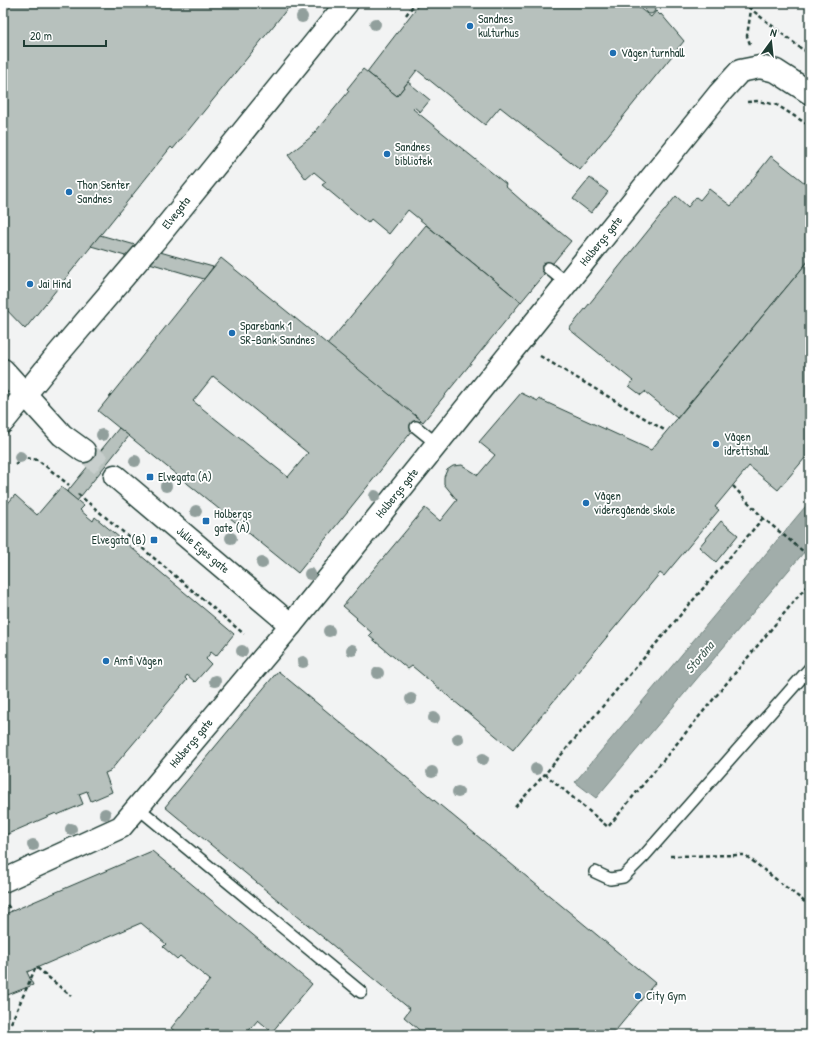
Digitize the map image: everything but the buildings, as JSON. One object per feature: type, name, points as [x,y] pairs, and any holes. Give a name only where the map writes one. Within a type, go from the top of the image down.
[{"type":"street","name":"Elvegata","points":[[3,422],[156,239],[347,3]]},
{"type":"street","points":[[760,67],[776,71],[810,93]]},
{"type":"street","name":"Holbergs gate","points":[[3,881],[121,827],[291,625],[720,94],[740,71],[760,67]]},
{"type":"street","points":[[3,370],[62,434],[84,451]]},
{"type":"street","name":"Julie Eges gate","points":[[115,476],[291,625]]},
{"type":"lane","points":[[548,268],[566,283]]},
{"type":"lane","points":[[416,427],[437,444]]},
{"type":"lane","points":[[595,872],[610,879],[623,877],[644,856],[810,668]]},
{"type":"lane","points":[[137,807],[361,992]]},
{"type":"path","points":[[406,15],[415,3]]},
{"type":"path","points":[[743,3],[810,55]]},
{"type":"path","points":[[751,9],[747,36],[760,67]]},
{"type":"path","points":[[803,50],[810,49]]},
{"type":"path","points":[[743,102],[758,101],[778,104],[810,126]]},
{"type":"path","points":[[538,354],[666,431]]},
{"type":"path","points":[[15,465],[25,458],[38,460],[69,485]]},
{"type":"path","points":[[733,486],[763,518],[810,557]]},
{"type":"path","points":[[78,494],[244,634]]},
{"type":"path","points":[[516,808],[763,518]]},
{"type":"path","points":[[545,774],[608,827],[810,582]]},
{"type":"path","points":[[644,856],[745,855],[810,906]]},
{"type":"path","points":[[11,1023],[36,968],[71,996]]},
{"type":"water","name":"Storåna","points":[[810,501],[810,545],[596,798],[575,782]]},
{"type":"tunnel","points":[[84,451],[115,476]]},
{"type":"place","name":"Sandnes kulturhus","points":[[470,26]]},
{"type":"place","name":"Vågen turnhall","points":[[613,53]]},
{"type":"place","name":"Sandnes bibliotek","points":[[387,154]]},
{"type":"place","name":"Thon Senter Sandnes","points":[[69,192]]},
{"type":"place","name":"Jai Hind","points":[[30,284]]},
{"type":"place","name":"Sparebank 1 SR-Bank Sandnes","points":[[232,333]]},
{"type":"place","name":"Vågen idrettshall","points":[[716,444]]},
{"type":"place","name":"Elvegata (A)","points":[[150,477]]},
{"type":"place","name":"Vågen videregående skole","points":[[586,503]]},
{"type":"place","name":"Holbergs gate (A)","points":[[206,521]]},
{"type":"place","name":"Elvegata (B)","points":[[154,540]]},
{"type":"place","name":"Amfi Vågen","points":[[106,661]]},
{"type":"place","name":"City Gym","points":[[638,996]]}]
